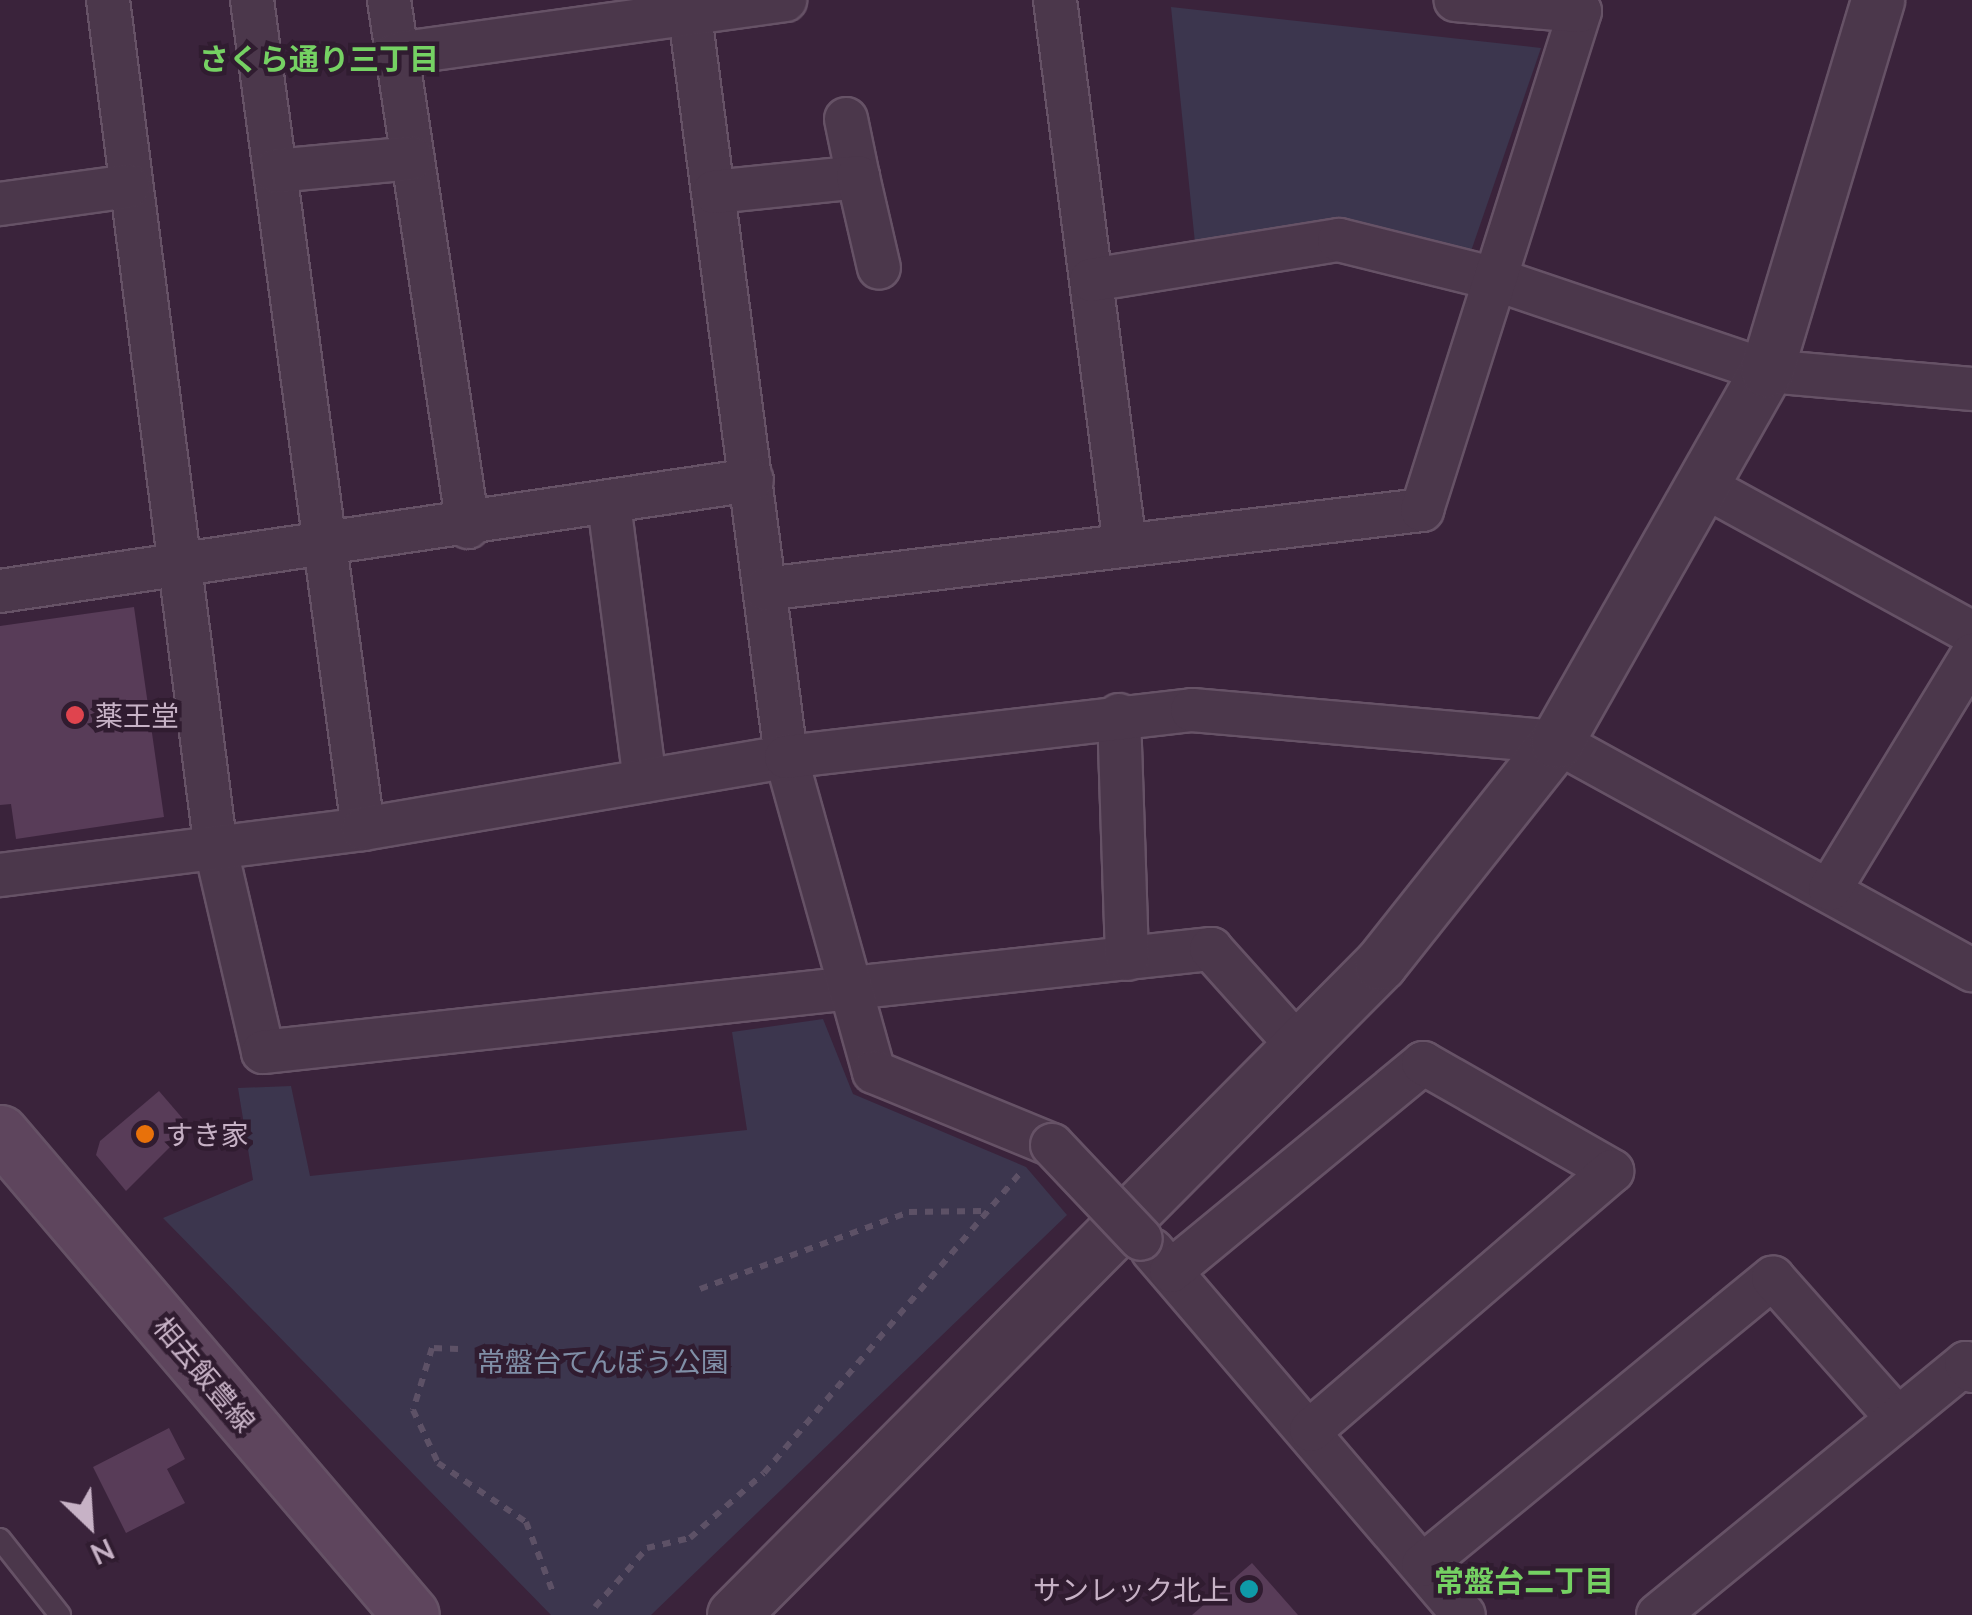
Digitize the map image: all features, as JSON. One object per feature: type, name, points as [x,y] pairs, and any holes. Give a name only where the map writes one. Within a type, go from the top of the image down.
[{"type":"main road","name":"相去飯豊線","points":[[5,1148],[410,1615]]},
{"type":"street","points":[[108,0],[216,850],[262,1052],[1211,949],[1298,1046]]},
{"type":"street","points":[[252,0],[363,828]]},
{"type":"street","points":[[389,0],[468,527]]},
{"type":"street","points":[[397,54],[689,7],[786,0]]},
{"type":"street","points":[[1055,0],[1125,546]]},
{"type":"street","points":[[765,589],[1422,510],[1580,11],[1456,0]]},
{"type":"street","points":[[734,1615],[1381,964],[1558,742],[1766,371],[1878,0]]},
{"type":"street","points":[[689,7],[786,757],[857,990],[874,1072],[1052,1145],[1142,1239],[1311,1430],[1464,1615]]},
{"type":"street","points":[[846,119],[879,268]]},
{"type":"street","points":[[275,171],[412,158]]},
{"type":"street","points":[[714,192],[858,177]]},
{"type":"street","points":[[0,204],[129,186]]},
{"type":"street","points":[[1091,280],[1339,240],[1495,278],[1766,371],[1972,389]]},
{"type":"street","points":[[0,591],[468,527],[752,480]]},
{"type":"street","points":[[1702,485],[1972,633]]},
{"type":"street","points":[[609,504],[645,782]]},
{"type":"street","points":[[1830,889],[1972,655]]},
{"type":"street","points":[[0,875],[363,828],[786,757],[1118,715],[1192,710],[1558,742],[1972,970]]},
{"type":"street","points":[[1118,715],[1127,958]]},
{"type":"street","points":[[1171,1271],[1423,1063],[1612,1171],[1311,1430]]},
{"type":"street","points":[[1423,1565],[1774,1278],[1898,1419]]},
{"type":"street","points":[[1658,1615],[1966,1363],[1972,1371]]},
{"type":"lane","points":[[0,1539],[60,1615]]},
{"type":"path","points":[[595,1607],[647,1548],[690,1538],[764,1472],[984,1211],[1052,1145]]},
{"type":"path","points":[[700,1288],[909,1212],[984,1211]]},
{"type":"path","points":[[458,1349],[432,1348],[413,1410],[438,1463],[526,1522],[554,1595]]},
{"type":"green space","points":[[1171,7],[1541,48],[1469,257],[1195,243]]},
{"type":"green space","name":"常盤台てんぼう公園","points":[[823,1019],[853,1094],[1026,1167],[1067,1215],[651,1615],[551,1615],[163,1218],[253,1180],[238,1088],[291,1086],[310,1176],[747,1130],[732,1032]]},
{"type":"building","name":"薬王堂","points":[[134,607],[164,817],[16,839],[11,804],[0,805],[0,626]]},
{"type":"building","name":"すき家","points":[[159,1091],[190,1127],[126,1191],[96,1155],[100,1141]]},
{"type":"building","points":[[169,1428],[185,1459],[167,1469],[185,1503],[126,1533],[93,1467]]},
{"type":"building","name":"サンレック北上","points":[[1252,1563],[1298,1615],[1192,1615]]},
{"type":"place","name":"薬王堂","points":[[75,715]]},
{"type":"place","name":"すき家","points":[[145,1134]]},
{"type":"place","name":"サンレック北上","points":[[1249,1589]]},
{"type":"district","name":"さくら通り三丁目","points":[[319,58]]},
{"type":"district","name":"常盤台二丁目","points":[[1524,1580]]}]
